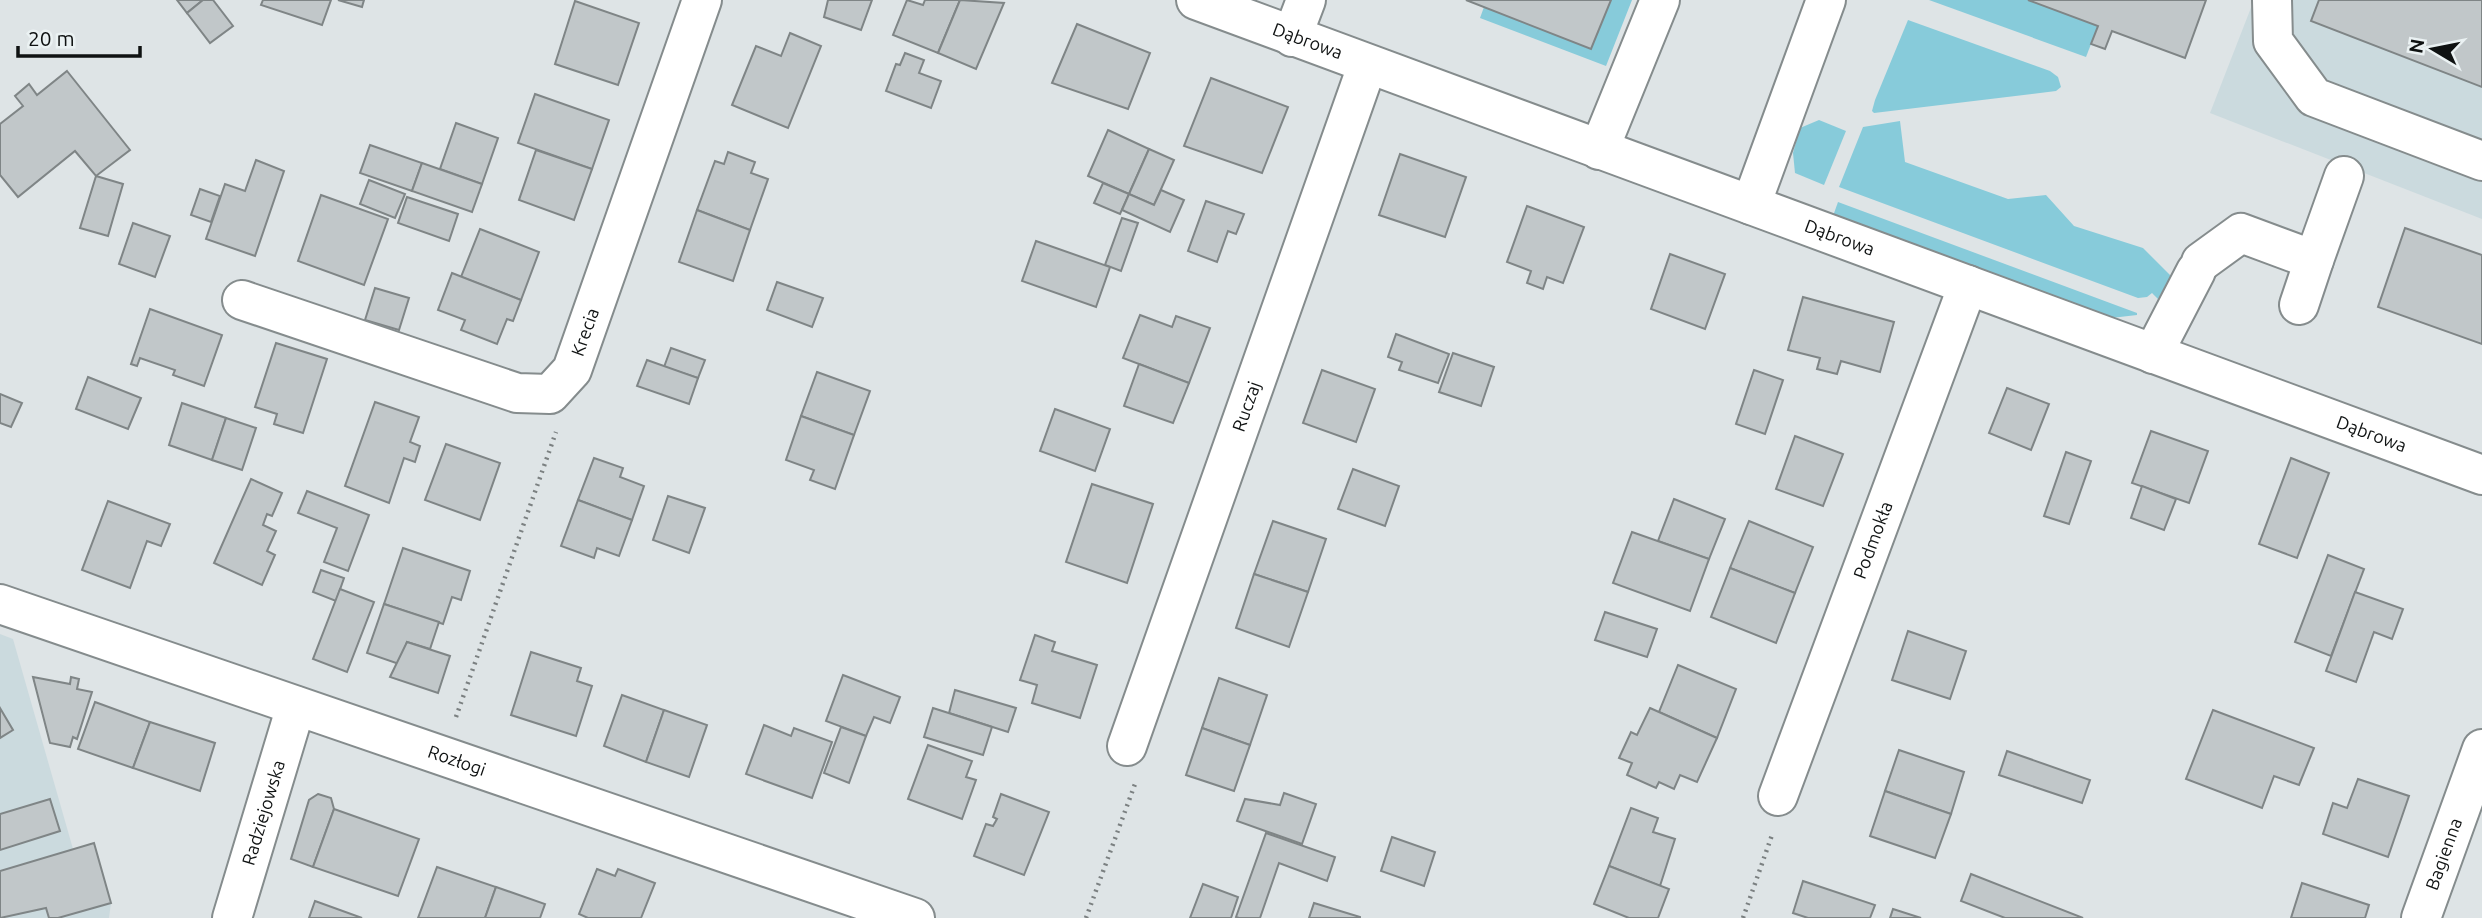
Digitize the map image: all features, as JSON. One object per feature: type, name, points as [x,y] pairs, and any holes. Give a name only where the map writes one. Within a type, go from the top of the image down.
[{"type":"street","name":"Krecia","points":[[551,394],[572,370],[702,0]]},
{"type":"street","name":"Dąbrowa","points":[[1196,0],[1367,66],[2482,475]]},
{"type":"street","points":[[1292,37],[1306,0]]},
{"type":"street","points":[[1600,150],[1660,0]]},
{"type":"street","points":[[1751,205],[1826,0]]},
{"type":"street","points":[[2272,0],[2273,41],[2314,97],[2482,161]]},
{"type":"street","name":"Ruczaj","points":[[1127,746],[1367,66]]},
{"type":"street","points":[[2299,304],[2344,176]]},
{"type":"street","points":[[2153,354],[2198,266],[2241,233],[2314,260]]},
{"type":"street","name":"Podmokła","points":[[1778,796],[1968,285]]},
{"type":"street","points":[[242,300],[517,393],[551,394]]},
{"type":"street","name":"Rozłogi","points":[[0,604],[915,918]]},
{"type":"street","name":"Radziejowska","points":[[232,918],[296,706]]},
{"type":"street","name":"Bagienna","points":[[2421,918],[2482,749]]},
{"type":"path","points":[[442,755],[559,423],[551,394]]},
{"type":"path","points":[[1086,918],[1136,786],[1127,746]]},
{"type":"path","points":[[1743,918],[1770,847],[1778,796]]},
{"type":"shaded area","points":[[1611,0],[1632,0],[1606,66],[1480,18],[1484,7],[1591,49]]},
{"type":"shaded area","points":[[1929,0],[2028,0],[2098,26],[2086,57]]},
{"type":"shaded area","points":[[2254,0],[2482,0],[2482,219],[2210,113]]},
{"type":"shaded area","points":[[1908,20],[2050,71],[2058,77],[2061,87],[2056,91],[1874,113],[1872,111],[1875,100]]},
{"type":"shaded area","points":[[1819,120],[1846,131],[1824,185],[1795,173],[1793,153],[1800,128]]},
{"type":"shaded area","points":[[1900,121],[1905,162],[2008,199],[2046,195],[2074,226],[2143,248],[2171,276],[2158,299],[2152,293],[2138,298],[1839,187],[1863,127]]},
{"type":"shaded area","points":[[1838,202],[2137,315],[2111,318],[1833,216]]},
{"type":"shaded area","points":[[0,634],[13,639],[73,849],[94,843],[111,903],[109,918],[0,918]]},
{"type":"building","points":[[177,0],[203,0],[187,13]]},
{"type":"building","points":[[203,0],[213,0],[233,26],[210,43],[187,13]]},
{"type":"building","points":[[263,0],[331,0],[322,25],[261,5]]},
{"type":"building","points":[[338,0],[364,0],[362,7]]},
{"type":"building","points":[[828,0],[872,0],[861,30],[824,17]]},
{"type":"building","points":[[907,0],[923,5],[925,0],[960,0],[938,53],[893,35]]},
{"type":"building","points":[[960,0],[1004,3],[976,69],[938,53]]},
{"type":"building","points":[[1466,0],[1611,0],[1591,49]]},
{"type":"building","points":[[2028,0],[2206,0],[2185,58],[2112,31],[2105,49],[2091,44],[2098,26]]},
{"type":"building","points":[[2319,0],[2482,0],[2482,87],[2311,21]]},
{"type":"building","points":[[575,1],[639,23],[618,85],[555,64]]},
{"type":"building","points":[[1077,24],[1150,53],[1128,109],[1052,83]]},
{"type":"building","points":[[790,33],[821,46],[788,128],[732,105],[756,46],[781,56]]},
{"type":"building","points":[[905,53],[924,60],[919,73],[941,81],[931,108],[886,91],[896,64],[900,65]]},
{"type":"building","points":[[67,71],[130,150],[96,176],[75,151],[18,197],[0,175],[0,124],[23,106],[15,96],[29,84],[37,95]]},
{"type":"building","points":[[1211,78],[1288,107],[1262,173],[1184,146]]},
{"type":"building","points":[[535,94],[609,120],[592,169],[518,143]]},
{"type":"building","points":[[456,123],[498,138],[482,184],[440,169]]},
{"type":"building","points":[[1108,130],[1149,149],[1129,194],[1088,176]]},
{"type":"building","points":[[370,145],[422,163],[412,191],[360,173]]},
{"type":"building","points":[[1149,149],[1174,160],[1154,205],[1129,194]]},
{"type":"building","points":[[536,150],[592,169],[574,220],[519,200]]},
{"type":"building","points":[[728,152],[755,162],[751,173],[768,179],[750,230],[697,210],[715,161],[724,164]]},
{"type":"building","points":[[1400,154],[1466,177],[1445,237],[1379,215]]},
{"type":"building","points":[[256,160],[284,171],[255,256],[206,239],[225,184],[245,191]]},
{"type":"building","points":[[422,163],[482,184],[472,212],[412,191]]},
{"type":"building","points":[[96,176],[123,184],[108,236],[80,228]]},
{"type":"building","points":[[369,180],[405,194],[395,218],[360,204]]},
{"type":"building","points":[[1103,183],[1129,194],[1120,214],[1094,203]]},
{"type":"building","points":[[200,189],[220,196],[211,222],[191,215]]},
{"type":"building","points":[[1161,190],[1184,200],[1170,232],[1122,210],[1129,194],[1154,205]]},
{"type":"building","points":[[321,195],[388,219],[364,285],[298,261]]},
{"type":"building","points":[[407,197],[458,214],[449,241],[398,223]]},
{"type":"building","points":[[1206,201],[1244,214],[1236,234],[1228,231],[1217,262],[1188,251]]},
{"type":"building","points":[[1527,206],[1584,227],[1563,283],[1547,277],[1543,289],[1527,283],[1531,271],[1507,262]]},
{"type":"building","points":[[697,210],[750,230],[733,281],[679,262]]},
{"type":"building","points":[[1122,218],[1138,223],[1121,271],[1105,265]]},
{"type":"building","points":[[133,223],[170,236],[155,277],[119,264]]},
{"type":"building","points":[[2405,228],[2482,255],[2482,344],[2378,307]]},
{"type":"building","points":[[480,229],[539,252],[521,300],[461,277]]},
{"type":"building","points":[[1036,241],[1110,267],[1096,307],[1022,281]]},
{"type":"building","points":[[1670,254],[1725,274],[1705,329],[1651,309]]},
{"type":"building","points":[[452,273],[521,300],[513,321],[507,319],[497,344],[461,330],[465,320],[438,310]]},
{"type":"building","points":[[777,282],[823,298],[812,327],[767,310]]},
{"type":"building","points":[[375,288],[409,298],[399,330],[365,320]]},
{"type":"building","points":[[1803,297],[1894,322],[1880,372],[1841,361],[1837,374],[1817,369],[1820,358],[1788,350]]},
{"type":"building","points":[[150,309],[222,335],[204,386],[173,375],[175,370],[140,358],[137,366],[131,364]]},
{"type":"building","points":[[1140,315],[1172,327],[1176,316],[1210,328],[1189,383],[1123,358]]},
{"type":"building","points":[[1396,334],[1449,354],[1438,383],[1399,370],[1402,362],[1388,357]]},
{"type":"building","points":[[276,343],[327,359],[303,433],[274,424],[277,414],[255,407]]},
{"type":"building","points":[[671,348],[705,360],[698,378],[664,367]]},
{"type":"building","points":[[1453,353],[1494,367],[1481,406],[1439,392]]},
{"type":"building","points":[[647,360],[698,378],[689,404],[637,386]]},
{"type":"building","points":[[1139,364],[1189,383],[1173,423],[1124,406]]},
{"type":"building","points":[[1322,370],[1375,389],[1356,442],[1303,423]]},
{"type":"building","points":[[1754,370],[1783,380],[1765,434],[1736,424]]},
{"type":"building","points":[[817,372],[870,391],[854,435],[801,416]]},
{"type":"building","points":[[88,377],[141,398],[128,429],[76,409]]},
{"type":"building","points":[[2007,388],[2049,404],[2031,450],[1989,433]]},
{"type":"building","points":[[0,394],[22,403],[11,427],[0,423]]},
{"type":"building","points":[[375,402],[419,417],[410,442],[420,446],[415,462],[404,458],[389,503],[345,486]]},
{"type":"building","points":[[182,403],[226,418],[212,460],[169,445]]},
{"type":"building","points":[[1055,409],[1110,429],[1095,471],[1040,451]]},
{"type":"building","points":[[801,416],[854,435],[835,489],[810,480],[814,470],[786,460]]},
{"type":"building","points":[[226,418],[256,428],[242,470],[212,460]]},
{"type":"building","points":[[2151,431],[2208,451],[2189,503],[2132,483]]},
{"type":"building","points":[[1795,436],[1843,454],[1823,506],[1776,489]]},
{"type":"building","points":[[446,444],[500,463],[480,520],[425,500]]},
{"type":"building","points":[[2066,452],[2091,461],[2069,524],[2044,516]]},
{"type":"building","points":[[594,458],[623,468],[620,477],[644,486],[632,520],[578,500]]},
{"type":"building","points":[[2291,458],[2329,473],[2297,558],[2259,544]]},
{"type":"building","points":[[1353,469],[1399,486],[1385,526],[1338,509]]},
{"type":"building","points":[[251,479],[282,493],[272,516],[267,514],[263,525],[276,531],[267,551],[275,555],[262,585],[214,563]]},
{"type":"building","points":[[1092,484],[1153,504],[1127,583],[1066,562]]},
{"type":"building","points":[[2142,486],[2176,499],[2164,530],[2131,518]]},
{"type":"building","points":[[307,491],[369,515],[348,571],[324,562],[337,528],[298,513]]},
{"type":"building","points":[[668,496],[705,508],[689,553],[653,540]]},
{"type":"building","points":[[1674,499],[1725,519],[1709,559],[1658,541]]},
{"type":"building","points":[[578,500],[632,520],[619,556],[597,548],[594,558],[561,546]]},
{"type":"building","points":[[108,501],[170,524],[161,546],[147,541],[130,588],[82,570]]},
{"type":"building","points":[[1273,521],[1326,539],[1308,592],[1254,574]]},
{"type":"building","points":[[1749,521],[1813,547],[1795,593],[1730,568]]},
{"type":"building","points":[[1632,532],[1709,559],[1690,611],[1613,583]]},
{"type":"building","points":[[403,548],[470,571],[461,600],[452,597],[443,624],[384,604]]},
{"type":"building","points":[[2328,555],[2364,569],[2331,656],[2295,642]]},
{"type":"building","points":[[1730,568],[1795,593],[1776,643],[1711,617]]},
{"type":"building","points":[[321,570],[344,578],[336,601],[313,592]]},
{"type":"building","points":[[1254,574],[1308,592],[1289,647],[1236,628]]},
{"type":"building","points":[[340,589],[374,602],[347,672],[313,659]]},
{"type":"building","points":[[2355,592],[2403,609],[2392,639],[2374,632],[2356,682],[2326,671]]},
{"type":"building","points":[[384,604],[439,622],[430,649],[407,642],[399,664],[367,653]]},
{"type":"building","points":[[1605,612],[1657,629],[1647,657],[1595,640]]},
{"type":"building","points":[[1908,631],[1966,651],[1950,699],[1892,680]]},
{"type":"building","points":[[1035,635],[1055,642],[1052,651],[1097,665],[1080,718],[1032,703],[1037,685],[1020,680]]},
{"type":"building","points":[[407,642],[450,656],[438,693],[390,677]]},
{"type":"building","points":[[531,652],[581,668],[577,681],[592,686],[576,736],[511,715]]},
{"type":"building","points":[[1678,665],[1736,689],[1717,738],[1659,712]]},
{"type":"building","points":[[843,675],[900,697],[890,723],[874,717],[866,736],[826,721]]},
{"type":"building","points":[[33,677],[70,684],[71,677],[79,679],[77,689],[92,692],[77,739],[73,737],[70,747],[50,743]]},
{"type":"building","points":[[1219,678],[1267,695],[1250,745],[1202,728]]},
{"type":"building","points":[[955,690],[1016,708],[1008,732],[949,713]]},
{"type":"building","points":[[622,695],[664,710],[646,762],[604,746]]},
{"type":"building","points":[[95,702],[150,722],[133,768],[78,749]]},
{"type":"building","points":[[0,708],[13,730],[0,738]]},
{"type":"building","points":[[933,708],[992,727],[983,755],[924,737]]},
{"type":"building","points":[[1650,708],[1717,738],[1697,782],[1680,775],[1674,789],[1659,782],[1656,788],[1627,775],[1632,763],[1619,758],[1631,732],[1637,735]]},
{"type":"building","points":[[664,710],[707,725],[689,777],[646,762]]},
{"type":"building","points":[[2213,710],[2314,748],[2299,785],[2274,776],[2262,808],[2186,779]]},
{"type":"building","points":[[150,722],[215,743],[200,791],[133,768]]},
{"type":"building","points":[[764,725],[791,736],[794,728],[832,742],[812,798],[746,774]]},
{"type":"building","points":[[841,727],[866,736],[849,783],[824,773]]},
{"type":"building","points":[[1202,728],[1250,745],[1234,791],[1186,775]]},
{"type":"building","points":[[928,745],[972,761],[966,777],[976,780],[962,819],[908,799]]},
{"type":"building","points":[[1899,750],[1964,772],[1951,814],[1885,791]]},
{"type":"building","points":[[2007,751],[2090,780],[2082,803],[1999,775]]},
{"type":"building","points":[[2358,779],[2409,796],[2388,857],[2323,834],[2333,803],[2347,808]]},
{"type":"building","points":[[1885,791],[1951,814],[1935,858],[1870,836]]},
{"type":"building","points":[[1284,793],[1316,804],[1302,844],[1237,821],[1245,799],[1280,805]]},
{"type":"building","points":[[318,794],[331,798],[334,809],[313,867],[291,859],[309,800]]},
{"type":"building","points":[[1001,794],[1049,812],[1024,875],[974,856],[986,824],[993,826],[997,819],[993,817]]},
{"type":"building","points":[[50,799],[60,831],[0,850],[0,814]]},
{"type":"building","points":[[1631,808],[1658,818],[1653,832],[1675,839],[1660,886],[1609,866]]},
{"type":"building","points":[[334,809],[419,839],[398,896],[313,867]]},
{"type":"building","points":[[1266,833],[1335,857],[1327,881],[1279,863],[1260,918],[1236,917]]},
{"type":"building","points":[[1392,837],[1435,852],[1424,886],[1381,871]]},
{"type":"building","points":[[94,843],[111,903],[58,918],[49,918],[46,908],[0,918],[0,871]]},
{"type":"building","points":[[1609,866],[1669,889],[1658,918],[1629,918],[1594,904]]},
{"type":"building","points":[[437,867],[496,887],[485,918],[418,918]]},
{"type":"building","points":[[597,869],[615,876],[618,869],[655,883],[641,918],[588,918],[579,914]]},
{"type":"building","points":[[1971,874],[2083,918],[2005,918],[1961,901]]},
{"type":"building","points":[[1803,881],[1875,905],[1870,918],[1808,918],[1793,913]]},
{"type":"building","points":[[2302,883],[2369,905],[2365,918],[2291,918]]},
{"type":"building","points":[[1203,884],[1238,897],[1231,918],[1190,918]]},
{"type":"building","points":[[496,887],[545,904],[540,918],[485,918]]},
{"type":"building","points":[[315,901],[362,918],[309,918]]},
{"type":"building","points":[[1314,903],[1360,917],[1360,918],[1309,918]]},
{"type":"building","points":[[1893,909],[1921,918],[1890,918]]}]
